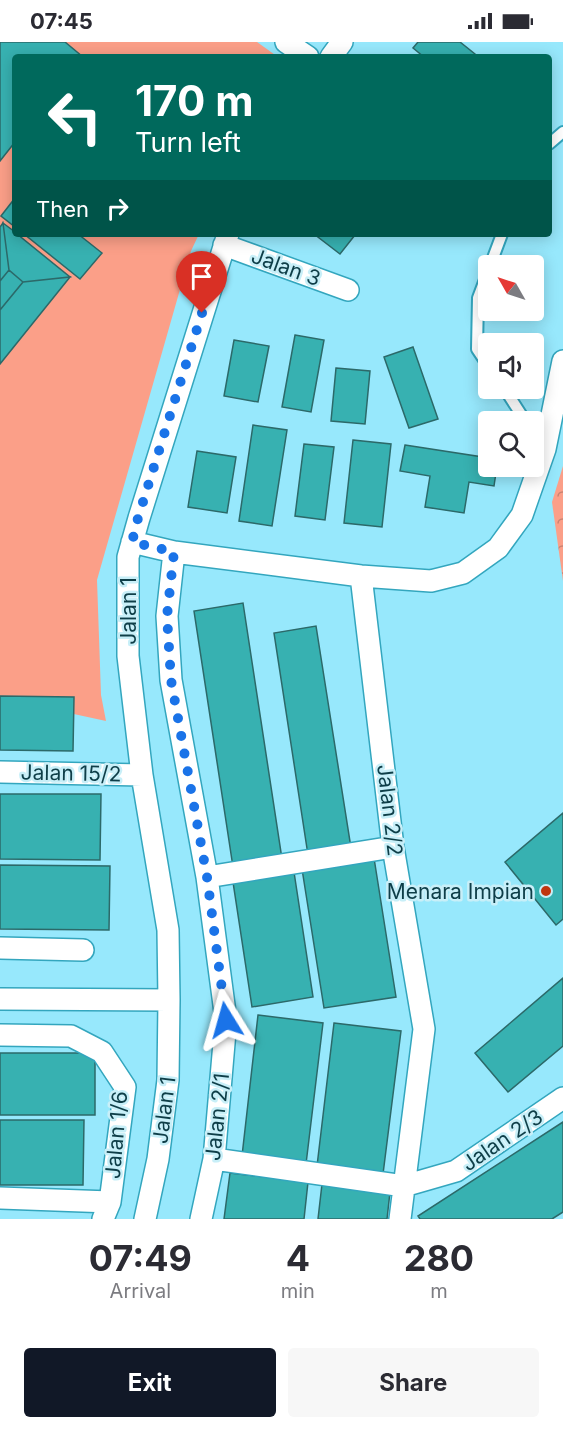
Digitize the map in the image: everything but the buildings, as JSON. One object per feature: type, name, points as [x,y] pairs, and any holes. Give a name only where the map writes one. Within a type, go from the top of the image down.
[{"type":"street","points":[[286,42],[304,54]]},
{"type":"street","name":"Jalan 3","points":[[226,239],[348,290]]},
{"type":"street","name":"Jalan 1","points":[[145,1219],[158,1159],[168,1080],[170,1000],[168,930],[142,775],[128,656],[128,557],[138,518],[226,239]]},
{"type":"street","points":[[544,424],[563,361]]},
{"type":"street","points":[[132,542],[174,552],[361,576],[431,581],[463,573],[498,548],[522,515],[531,477]]},
{"type":"street","name":"Jalan 2/1","points":[[174,552],[167,616],[171,680],[207,877],[226,1020],[214,1159],[201,1219]]},
{"type":"street","name":"Jalan 2/2","points":[[361,576],[393,847],[424,1029],[399,1219]]},
{"type":"street","name":"Jalan 15/2","points":[[0,772],[142,775]]},
{"type":"street","points":[[207,877],[393,847]]},
{"type":"street","points":[[0,948],[83,950]]},
{"type":"street","points":[[0,999],[170,1000]]},
{"type":"street","name":"Jalan 1/6","points":[[0,1035],[71,1036],[102,1052],[125,1087],[107,1210]]},
{"type":"street","name":"Jalan 2/3","points":[[404,1186],[456,1171],[563,1098]]},
{"type":"street","points":[[214,1159],[404,1186]]},
{"type":"street","points":[[0,1198],[107,1210]]},
{"type":"lane","points":[[494,255],[501,237]]},
{"type":"lane","points":[[478,298],[478,350]]},
{"type":"green space","points":[[0,42],[257,42],[274,54],[12,54],[12,237],[198,237],[191,251],[97,580],[101,695],[106,721],[0,698]]},
{"type":"green space","points":[[563,466],[563,581],[552,502]]},
{"type":"place","name":"Menara Impian","points":[[546,891]]},
{"type":"route","points":[[202,313],[132,542],[174,552],[167,616],[171,680],[207,877],[226,1020]]}]
